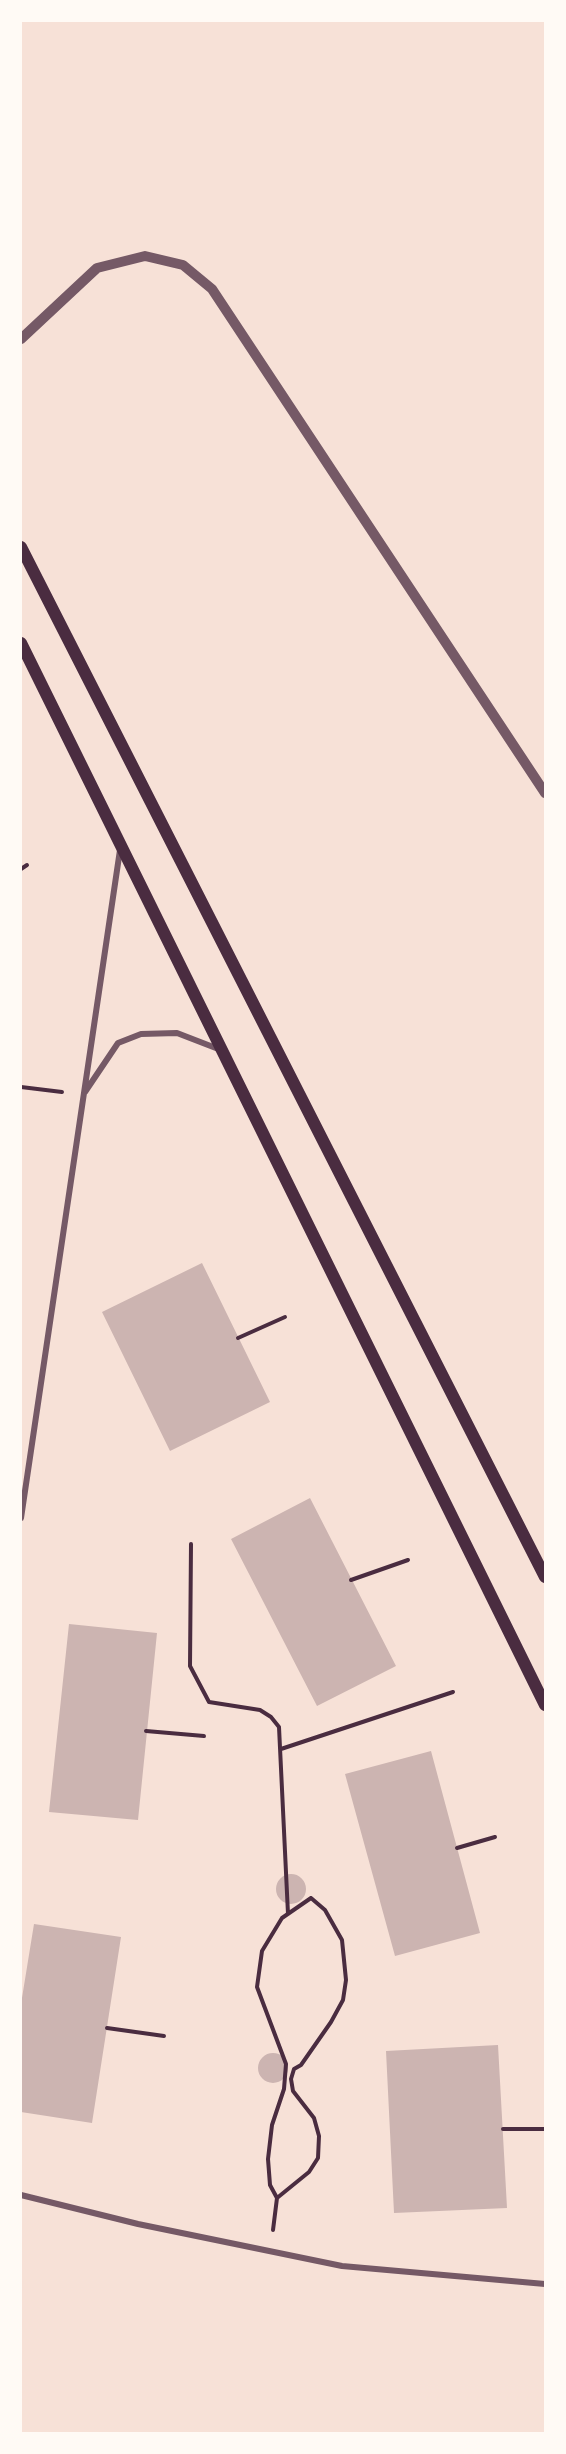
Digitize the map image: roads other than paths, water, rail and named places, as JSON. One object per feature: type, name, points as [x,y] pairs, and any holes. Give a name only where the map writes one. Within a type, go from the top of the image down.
[{"type":"main road","points":[[21,547],[545,1577]]},
{"type":"main road","points":[[21,643],[545,1705]]},
{"type":"street","points":[[21,339],[98,268],[145,255],[183,265],[212,289],[545,793]]},
{"type":"street","points":[[21,1518],[120,846]]},
{"type":"street","points":[[83,1095],[118,1043],[141,1034],[177,1033],[221,1050]]},
{"type":"street","points":[[21,2195],[138,2224],[342,2266],[545,2284]]}]
